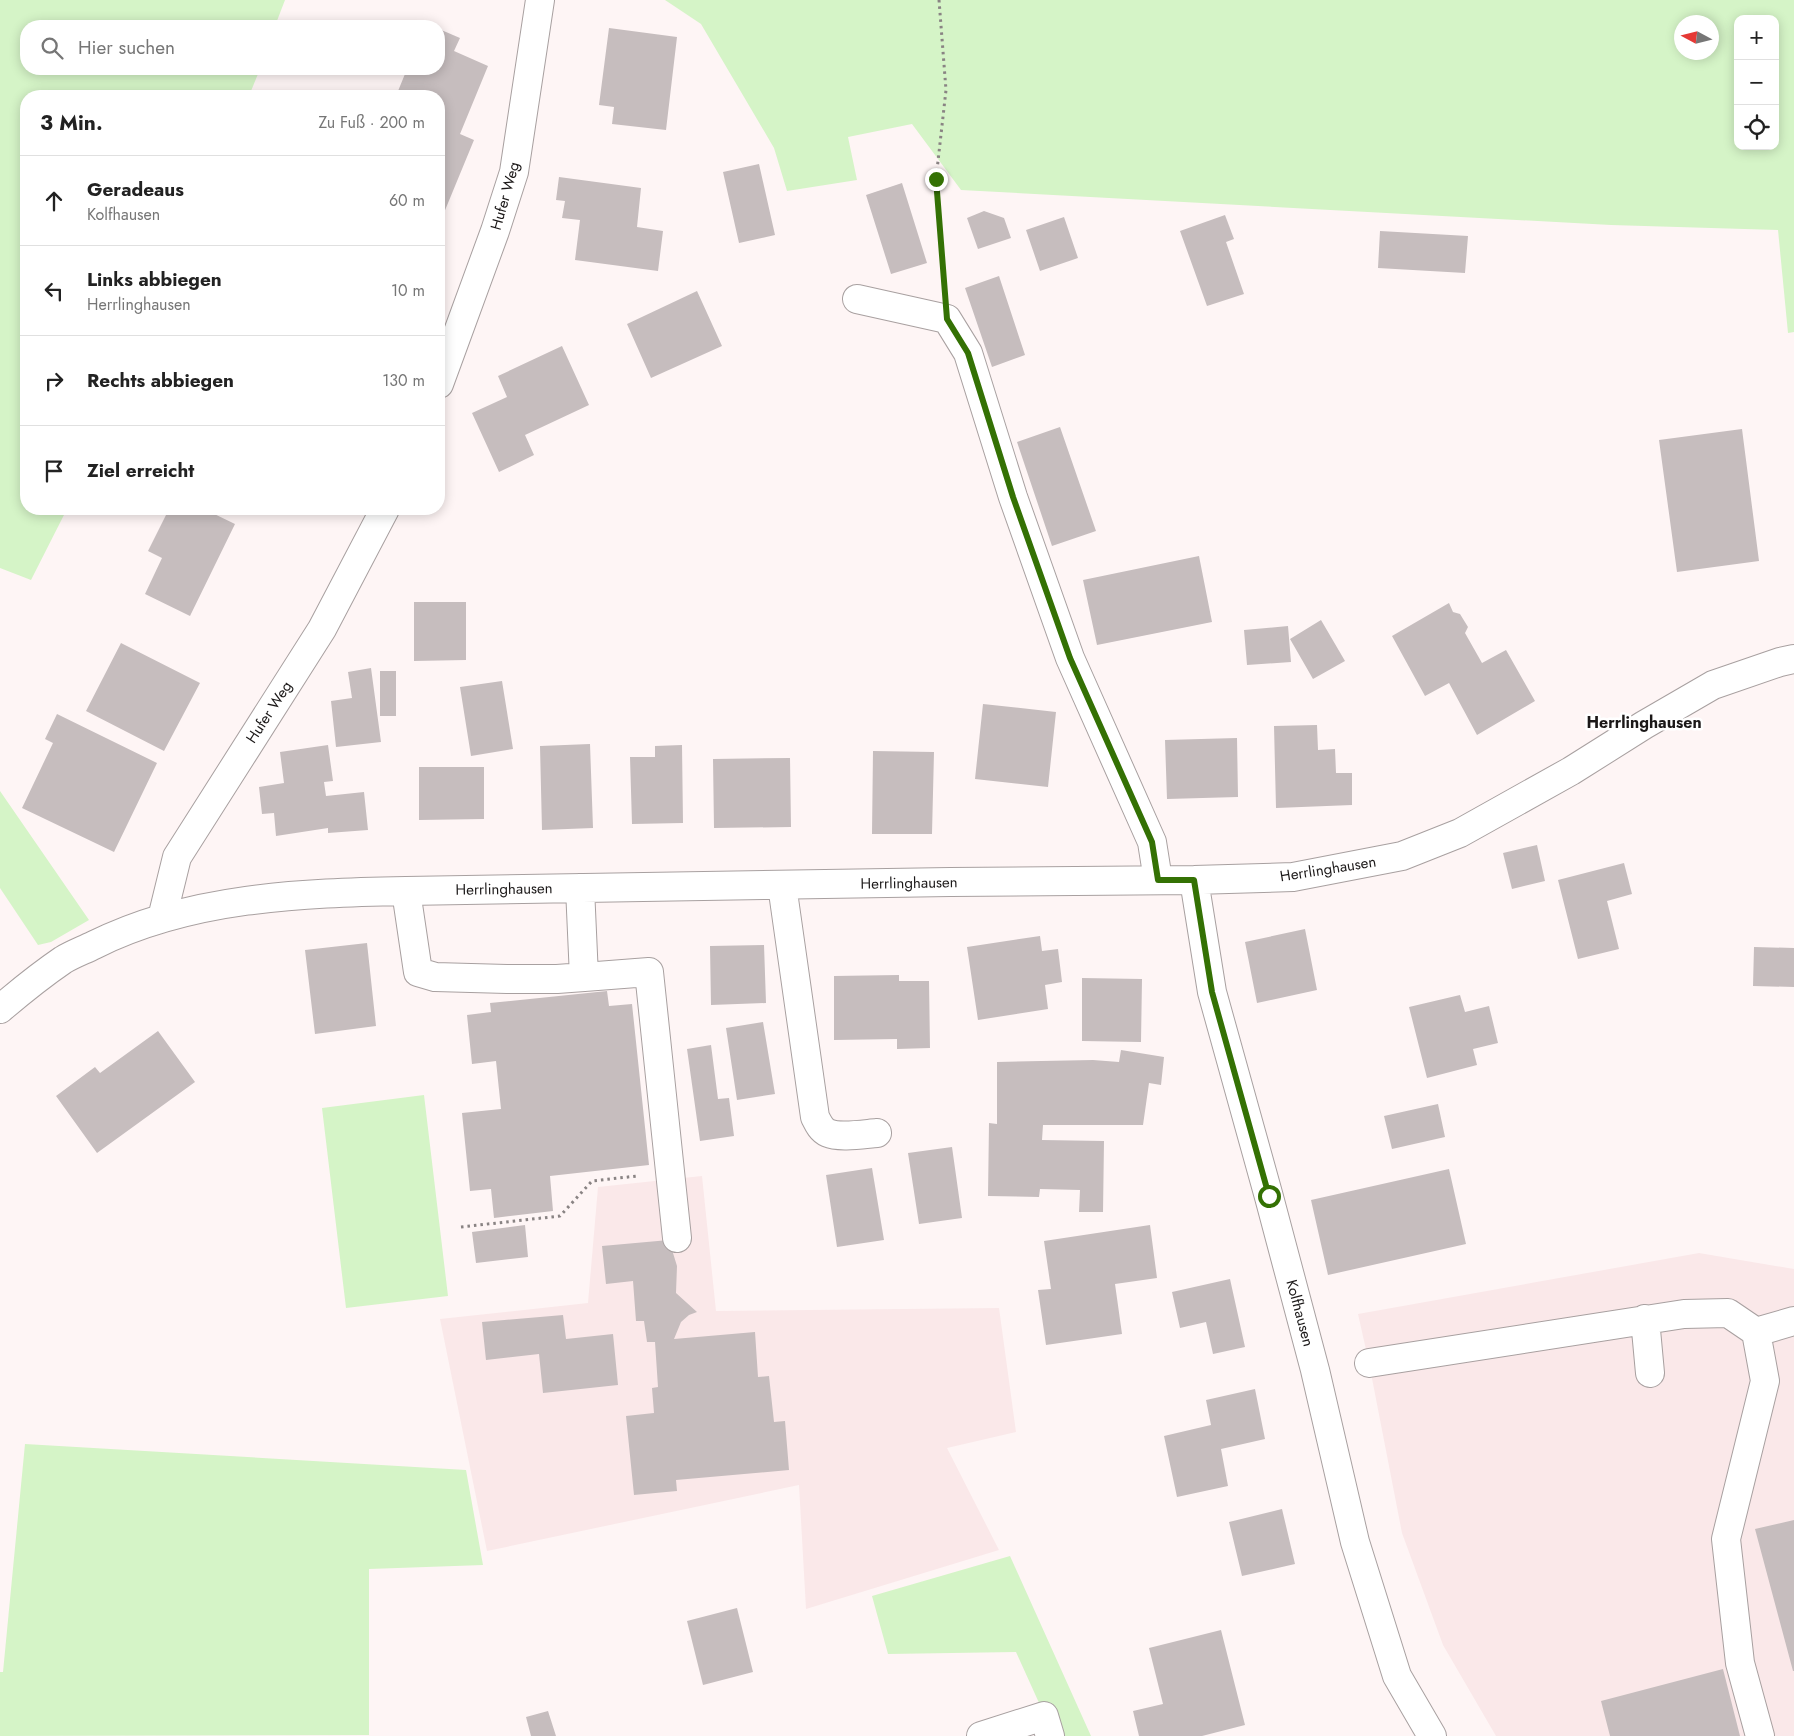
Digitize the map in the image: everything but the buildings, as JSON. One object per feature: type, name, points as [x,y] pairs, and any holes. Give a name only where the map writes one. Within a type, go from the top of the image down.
[{"type":"street","name":"Hufer Weg","points":[[445,368],[514,172],[540,0]]},
{"type":"street","points":[[857,299],[947,319],[968,353],[1013,497],[1070,658],[1152,842],[1158,880]]},
{"type":"street","name":"Hufer Weg","points":[[162,918],[177,856],[322,629],[382,515]]},
{"type":"street","name":"Herrlinghausen","points":[[0,1009],[65,960],[131,928],[162,918],[214,906],[262,899],[318,893],[406,891],[1293,877],[1402,856],[1460,833],[1571,771],[1644,725],[1713,685],[1794,659]]},
{"type":"street","name":"Kolfhausen","points":[[1194,880],[1212,992],[1307,1341],[1355,1542],[1397,1676],[1432,1736]]},
{"type":"street","points":[[782,885],[815,1117],[820,1127],[827,1133],[838,1135],[877,1133]]},
{"type":"street","points":[[580,888],[584,977]]},
{"type":"street","points":[[406,891],[418,972],[435,977],[507,979],[557,979],[649,972],[677,1238]]},
{"type":"street","points":[[1369,1363],[1684,1314],[1728,1313],[1756,1332],[1765,1381],[1726,1539],[1740,1663],[1760,1736]]},
{"type":"street","points":[[1645,1319],[1650,1372]]},
{"type":"street","points":[[1756,1332],[1794,1321]]},
{"type":"street","points":[[981,1736],[1044,1716],[1050,1736]]},
{"type":"path","points":[[938,0],[946,90],[936,179],[947,319]]},
{"type":"path","points":[[461,1227],[560,1216],[592,1181],[670,1172]]},
{"type":"shaded area","points":[[702,1176],[716,1311],[999,1308],[1016,1432],[947,1448],[999,1550],[806,1609],[799,1485],[487,1551],[440,1319],[588,1303],[598,1187]]},
{"type":"shaded area","points":[[1699,1253],[1794,1269],[1794,1736],[1496,1736],[1443,1645],[1402,1533],[1358,1314]]},
{"type":"green space","points":[[0,0],[285,0],[277,20],[20,20],[20,75],[258,75],[251,90],[20,90],[20,515],[64,515],[31,580],[0,568]]},
{"type":"green space","points":[[665,0],[1794,0],[1794,332],[1788,333],[1778,230],[1611,225],[961,190],[912,124],[848,137],[857,180],[787,191],[774,148],[701,24]]},
{"type":"green space","points":[[0,791],[89,920],[51,942],[38,945],[0,888]]},
{"type":"green space","points":[[424,1095],[448,1296],[346,1308],[322,1108]]},
{"type":"green space","points":[[25,1444],[466,1470],[483,1565],[369,1569],[369,1735],[0,1736],[0,1672],[3,1672]]},
{"type":"green space","points":[[1010,1556],[1091,1736],[1054,1736],[1016,1652],[888,1654],[872,1596]]},
{"type":"district","name":"Herrlinghausen","points":[[1644,722]]},
{"type":"route","points":[[936,179],[947,319],[968,353],[1013,497],[1070,658],[1152,842],[1158,880],[1194,880],[1212,992],[1269,1196]]}]
